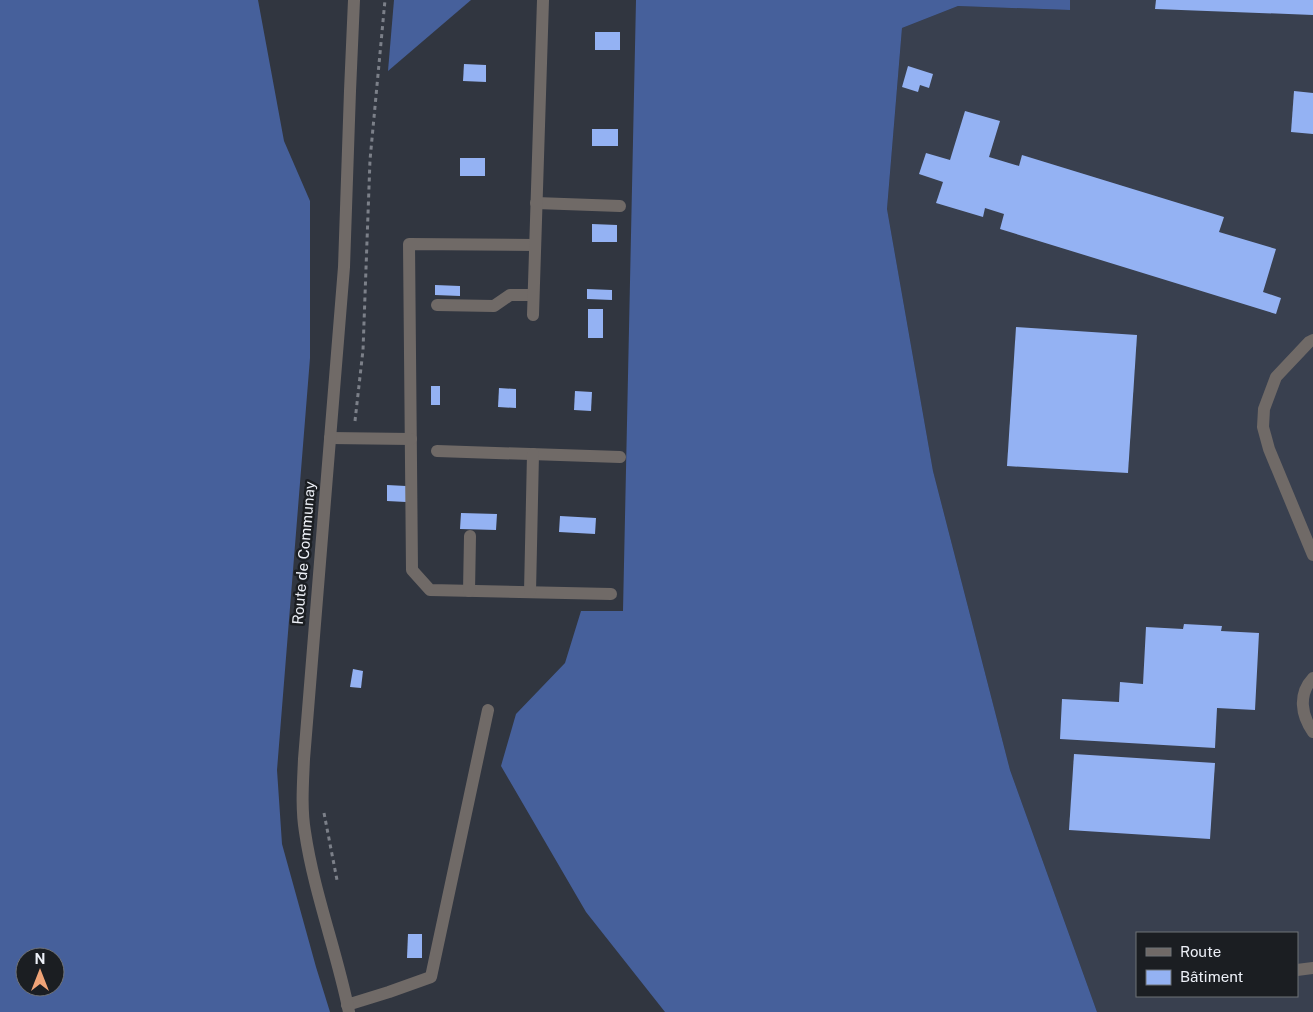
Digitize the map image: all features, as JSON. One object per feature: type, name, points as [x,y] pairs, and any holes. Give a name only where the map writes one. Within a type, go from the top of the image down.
[{"type":"street","name":"Route de Communay","points":[[348,1008],[310,863],[304,830],[303,794],[304,759],[344,267],[354,0]]},
{"type":"street","points":[[533,315],[543,0]]},
{"type":"street","points":[[536,203],[620,206]]},
{"type":"street","points":[[535,245],[410,244],[412,570],[430,590],[611,594]]},
{"type":"street","points":[[437,305],[494,306],[510,296],[534,296]]},
{"type":"street","points":[[1313,340],[1276,377],[1264,409],[1263,427],[1269,449],[1313,555]]},
{"type":"street","points":[[330,438],[411,438]]},
{"type":"street","points":[[437,451],[620,457]]},
{"type":"street","points":[[530,592],[533,454]]},
{"type":"street","points":[[469,591],[470,536]]},
{"type":"street","points":[[1313,678],[1308,683],[1303,696],[1303,710],[1307,724],[1313,732]]},
{"type":"street","points":[[348,1008],[431,977],[488,710]]},
{"type":"street","points":[[1298,970],[1313,968]]},
{"type":"path","points":[[353,438],[363,350],[370,160],[385,0]]},
{"type":"path","points":[[324,810],[337,881]]},
{"type":"shaded area","points":[[0,0],[258,0],[284,141],[310,201],[310,358],[277,770],[282,844],[330,1012],[0,1012]]},
{"type":"shaded area","points":[[394,0],[471,0],[388,71]]},
{"type":"shaded area","points":[[636,0],[1070,0],[1070,10],[958,6],[902,28],[887,209],[933,471],[1010,770],[1097,1012],[665,1012],[586,912],[501,766],[516,714],[565,663],[581,611],[623,611]]},
{"type":"shaded area","points":[[1070,0],[1313,0],[1313,1012],[1097,1012],[1010,770],[933,471],[887,209],[902,28],[958,6],[1070,10]]},
{"type":"building","points":[[1156,0],[1313,0],[1313,15],[1155,9]]},
{"type":"building","points":[[595,32],[620,32],[620,50],[595,50]]},
{"type":"building","points":[[464,64],[486,65],[486,82],[463,81]]},
{"type":"building","points":[[908,66],[933,74],[929,88],[920,85],[918,92],[902,87]]},
{"type":"building","points":[[1294,91],[1313,93],[1313,134],[1291,132]]},
{"type":"building","points":[[965,111],[1000,121],[989,157],[1019,166],[1022,155],[1224,217],[1219,232],[1276,249],[1263,292],[1281,298],[1276,314],[1000,229],[1004,214],[985,208],[983,217],[936,203],[943,182],[919,174],[926,153],[950,160]]},
{"type":"building","points":[[592,129],[618,129],[618,146],[592,146]]},
{"type":"building","points":[[460,158],[485,158],[485,176],[460,176]]},
{"type":"building","points":[[592,224],[617,225],[617,242],[592,242]]},
{"type":"building","points":[[435,285],[460,286],[460,296],[435,295]]},
{"type":"building","points":[[587,289],[612,290],[612,300],[587,299]]},
{"type":"building","points":[[588,309],[603,309],[603,338],[588,338]]},
{"type":"building","points":[[1016,327],[1137,335],[1128,473],[1007,466]]},
{"type":"building","points":[[431,386],[440,386],[440,405],[431,405]]},
{"type":"building","points":[[499,388],[516,389],[516,408],[498,407]]},
{"type":"building","points":[[575,391],[592,392],[591,411],[574,410]]},
{"type":"building","points":[[387,485],[406,486],[406,502],[387,501]]},
{"type":"building","points":[[461,513],[497,514],[496,530],[460,529]]},
{"type":"building","points":[[560,516],[596,518],[595,534],[559,532]]},
{"type":"building","points":[[1184,624],[1222,626],[1221,631],[1259,633],[1255,710],[1217,708],[1215,748],[1060,739],[1062,699],[1119,702],[1120,682],[1143,684],[1146,627],[1183,629]]},
{"type":"building","points":[[353,669],[363,671],[361,688],[350,687]]},
{"type":"building","points":[[1074,754],[1215,763],[1210,839],[1069,830]]},
{"type":"building","points":[[408,934],[422,934],[422,958],[407,958]]}]
